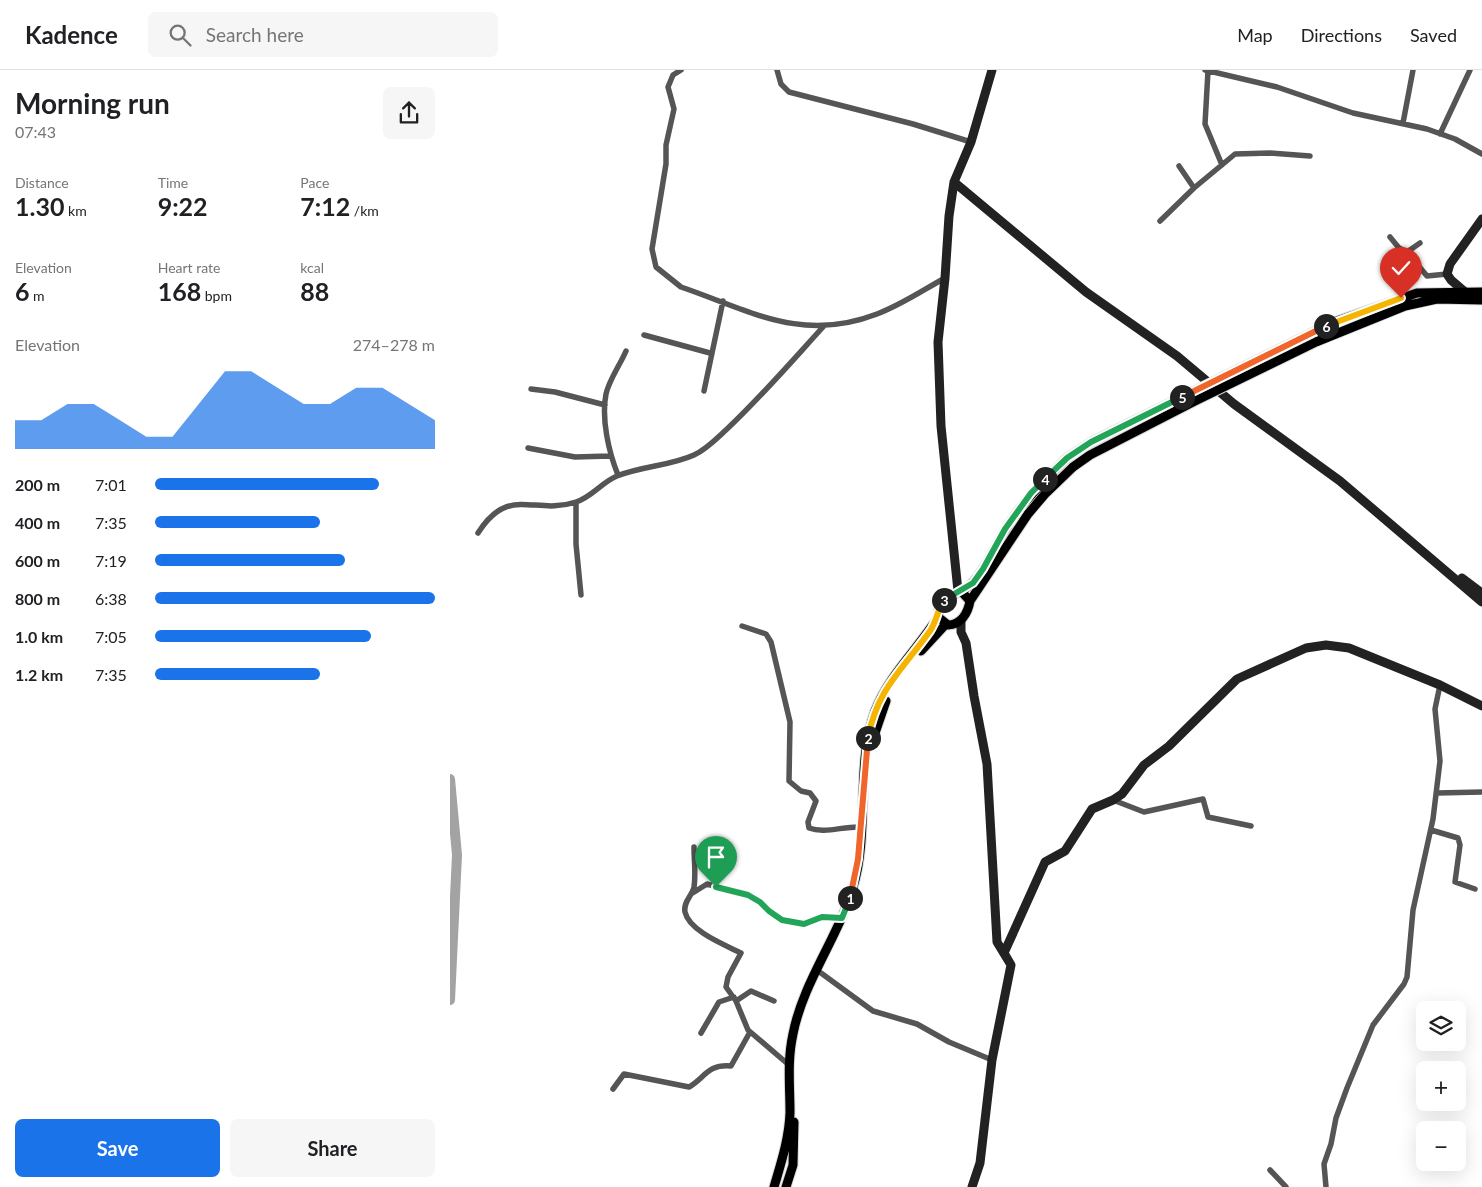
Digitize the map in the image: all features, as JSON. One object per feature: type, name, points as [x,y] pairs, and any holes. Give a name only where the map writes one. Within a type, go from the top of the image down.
[{"type":"main road","points":[[786,1187],[793,1164],[793,1065],[796,1046],[807,1005],[846,920],[858,886],[874,740],[882,712],[900,676],[953,623],[967,612],[970,601],[1028,514],[1045,494],[1073,467],[1090,455],[1195,400],[1316,342],[1405,306],[1482,292]]},
{"type":"main road","points":[[774,1187],[788,1137],[790,1113],[789,1065],[794,1031],[801,1006],[842,918],[854,885],[868,738],[875,710],[896,673],[938,617],[940,607],[946,598],[973,583],[1005,529],[1031,493],[1067,458],[1091,442],[1334,322],[1417,293],[1463,295],[1482,300]]},
{"type":"main road","points":[[960,591],[970,601]]},
{"type":"main road","points":[[938,617],[953,623]]},
{"type":"street","points":[[681,70],[673,75],[668,87],[674,109],[656,221],[653,259],[656,267],[681,287],[768,318],[792,324],[823,327],[855,321],[877,314],[946,278]]},
{"type":"street","points":[[777,70],[781,84],[789,92],[913,124],[971,142]]},
{"type":"street","points":[[960,591],[938,383],[938,342],[946,278],[949,216],[954,182],[971,142],[992,70]]},
{"type":"street","points":[[1403,123],[1413,70]]},
{"type":"street","points":[[1440,134],[1470,70]]},
{"type":"street","points":[[1222,165],[1205,124],[1206,71],[1255,80],[1353,113],[1403,123],[1440,134],[1455,139],[1482,154]]},
{"type":"street","points":[[1160,221],[1194,188],[1235,154],[1292,153],[1310,156]]},
{"type":"street","points":[[1178,166],[1194,188]]},
{"type":"street","points":[[954,182],[1086,292],[1177,356],[1234,404],[1340,481],[1482,602]]},
{"type":"street","points":[[1447,274],[1450,264],[1482,219]]},
{"type":"street","points":[[1390,237],[1399,248],[1407,252],[1427,276],[1447,274]]},
{"type":"street","points":[[1407,252],[1420,243]]},
{"type":"street","points":[[1447,274],[1463,295]]},
{"type":"street","points":[[704,391],[710,353],[724,301]]},
{"type":"street","points":[[478,533],[491,515],[504,507],[576,502],[590,494],[604,482],[618,476],[696,454],[709,445],[765,391],[823,327]]},
{"type":"street","points":[[644,335],[710,353]]},
{"type":"street","points":[[618,476],[610,456],[605,405],[606,393],[626,351]]},
{"type":"street","points":[[531,389],[555,392],[605,405]]},
{"type":"street","points":[[528,448],[575,457],[610,456]]},
{"type":"street","points":[[576,502],[576,544],[581,595]]},
{"type":"street","points":[[1395,528],[1482,593]]},
{"type":"street","points":[[946,598],[958,580]]},
{"type":"street","points":[[953,623],[956,632],[966,643],[987,764],[997,942],[1011,965]]},
{"type":"street","points":[[742,626],[766,634],[770,642],[790,722],[789,781],[801,791],[810,793],[816,802],[808,822],[809,828],[826,831],[842,826],[861,827]]},
{"type":"street","points":[[972,1187],[980,1163],[992,1060],[1011,965],[1004,953],[1045,862],[1065,851],[1092,809],[1122,794],[1144,765],[1169,746],[1237,679],[1294,652],[1321,645],[1349,648],[1440,685],[1482,706]]},
{"type":"street","points":[[1326,1187],[1324,1164],[1331,1144],[1336,1118],[1373,1025],[1404,984],[1407,977],[1413,910],[1431,830],[1437,793],[1440,761],[1435,709],[1440,685]]},
{"type":"street","points":[[1437,793],[1482,792]]},
{"type":"street","points":[[1113,800],[1144,812],[1203,799],[1208,817],[1251,826]]},
{"type":"street","points":[[1431,830],[1458,838],[1460,845],[1455,882],[1475,889]]},
{"type":"street","points":[[694,847],[694,887],[685,902],[684,911],[687,918],[706,936],[740,954],[726,983],[750,1032],[789,1065]]},
{"type":"street","points":[[690,895],[707,884],[748,895],[782,920],[804,924],[822,917],[842,918]]},
{"type":"street","points":[[821,973],[873,1010],[918,1024],[949,1042],[992,1060]]},
{"type":"street","points":[[701,1033],[708,1016],[719,1002],[735,999],[751,991],[774,1001]]},
{"type":"street","points":[[614,1089],[624,1074],[689,1087],[706,1072],[720,1066],[733,1064],[750,1032]]},
{"type":"street","points":[[965,1187],[980,1163]]},
{"type":"street","points":[[1270,1170],[1286,1187]]},
{"type":"waterway","points":[[450,779],[457,855],[450,1000]]},
{"type":"route","points":[[716,887],[748,895],[782,920],[805,924],[822,917],[835,916],[842,918],[854,885],[858,859],[868,738],[875,710],[896,673],[930,631],[938,617],[943,601],[953,593],[961,591],[973,583],[1005,529],[1031,493],[1067,458],[1091,442],[1334,322],[1401,298]]}]
